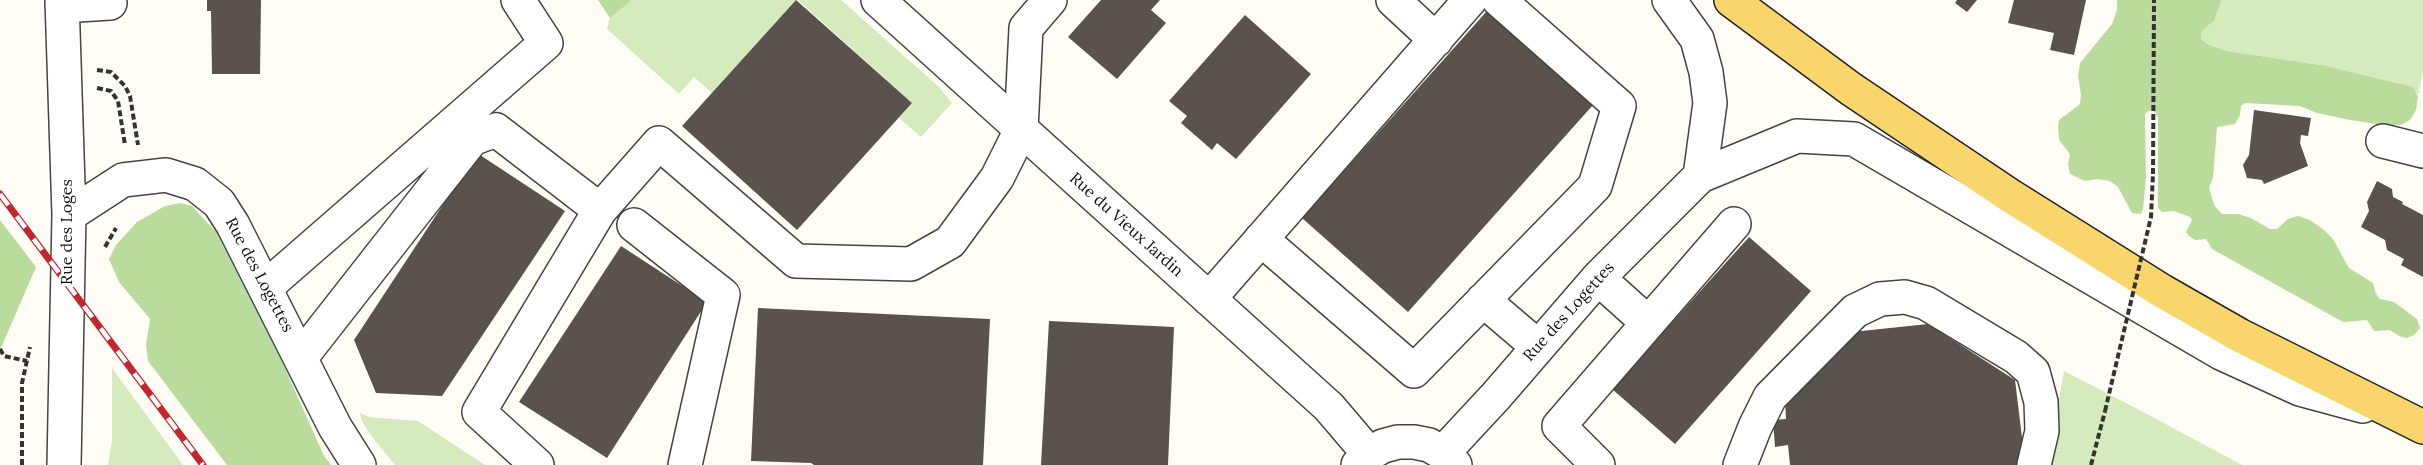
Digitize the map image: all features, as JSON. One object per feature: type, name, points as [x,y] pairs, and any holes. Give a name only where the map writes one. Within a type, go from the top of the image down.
[{"type":"main road","points":[[1731,0],[1851,89],[2009,195],[2162,291],[2240,334],[2410,421]]},
{"type":"street","points":[[266,287],[546,43],[518,0]]},
{"type":"street","points":[[537,465],[479,412],[600,210],[659,143],[796,261],[911,264],[950,242],[997,178],[1021,130],[1026,28],[1050,0]]},
{"type":"street","points":[[1393,0],[1436,40]]},
{"type":"street","points":[[1261,239],[1414,371],[1595,186],[1619,106],[1498,0]]},
{"type":"street","points":[[1669,0],[1697,39],[1706,72],[1710,103],[1700,176]]},
{"type":"street","points":[[1209,299],[1436,40],[1466,1]]},
{"type":"street","points":[[62,3],[110,3]]},
{"type":"street","name":"Rue des Loges","points":[[62,3],[69,215],[64,465]]},
{"type":"street","name":"Rue du Vieux Jardin","points":[[893,5],[1021,130],[1329,407],[1364,459]]},
{"type":"street","points":[[302,356],[472,139],[496,130],[600,210]]},
{"type":"street","points":[[1700,176],[1797,136],[1854,140],[2221,353],[2300,389],[2410,421]]},
{"type":"street","points":[[2383,141],[2422,143]]},
{"type":"street","name":"Rue des Logettes","points":[[69,215],[123,180],[166,175],[195,184],[219,203],[233,225],[302,356],[335,427],[359,465]]},
{"type":"street","name":"Rue des Logettes","points":[[1449,459],[1537,346],[1598,278],[1700,176]]},
{"type":"street","points":[[1598,465],[1558,426],[1734,224]]},
{"type":"street","points":[[634,225],[723,295],[685,465]]},
{"type":"street","points":[[1598,278],[1647,322]]},
{"type":"street","points":[[1740,465],[1770,397],[1855,311],[1880,299],[1905,297],[1926,303],[2016,357],[2033,372],[2041,402],[2042,430],[2034,465]]},
{"type":"street","points":[[1483,300],[1537,346]]},
{"type":"street","points":[[1364,459],[1383,446],[1406,442],[1429,446],[1449,459]]},
{"type":"path","points":[[2091,465],[2151,217],[2154,0]]},
{"type":"path","points":[[64,68],[111,72],[125,86],[130,96],[145,177]]},
{"type":"green space","points":[[598,0],[632,0],[610,18]]},
{"type":"green space","points":[[632,0],[796,0],[712,93],[694,77],[679,94],[607,29],[610,18]]},
{"type":"green space","points":[[798,0],[841,0],[939,87],[952,103],[921,137],[899,118],[912,103]]},
{"type":"green space","points":[[2117,0],[2222,0],[2214,21],[2201,34],[2202,40],[2209,45],[2227,51],[2327,66],[2413,87],[2418,97],[2416,110],[2410,120],[2401,125],[2350,120],[2317,113],[2300,106],[2245,103],[2241,106],[2240,115],[2235,124],[2217,127],[2213,178],[2209,188],[2214,205],[2222,214],[2238,214],[2251,218],[2270,229],[2277,229],[2288,219],[2298,216],[2310,220],[2324,230],[2333,239],[2349,268],[2373,283],[2380,299],[2394,302],[2417,319],[2420,328],[2414,335],[2407,338],[2390,330],[2374,331],[2367,320],[2343,322],[2212,249],[2206,239],[2195,240],[2189,236],[2186,232],[2192,220],[2190,217],[2174,211],[2162,212],[2158,208],[2158,119],[2152,110],[2146,112],[2145,115],[2146,178],[2141,214],[2132,213],[2118,187],[2110,181],[2097,179],[2085,181],[2070,174],[2068,164],[2070,154],[2059,140],[2059,120],[2080,104],[2078,75],[2080,63],[2112,24],[2117,10]]},
{"type":"green space","points":[[2222,0],[2423,0],[2423,70],[2418,97],[2417,93],[2397,83],[2327,66],[2227,51],[2209,45],[2202,40],[2201,34],[2214,21]]},
{"type":"green space","points":[[181,203],[192,206],[217,233],[283,364],[324,456],[331,465],[227,465],[148,361],[146,345],[150,319],[119,282],[109,259],[116,245],[137,222],[165,206]]},
{"type":"green space","points":[[0,220],[36,267],[0,350]]},
{"type":"green space","points":[[112,368],[183,465],[108,465],[112,441]]},
{"type":"green space","points":[[2064,371],[2147,414],[2242,465],[2047,465]]},
{"type":"green space","points":[[360,413],[369,417],[418,421],[485,465],[395,465],[369,433]]},
{"type":"building","points":[[207,0],[261,0],[260,74],[212,74],[211,11],[207,11]]},
{"type":"building","points":[[796,0],[912,103],[797,230],[682,126]]},
{"type":"building","points":[[1101,0],[1160,0],[1151,10],[1166,23],[1117,79],[1068,37]]},
{"type":"building","points":[[1957,0],[1977,0],[1967,12],[1955,3]]},
{"type":"building","points":[[2014,0],[2086,0],[2074,55],[2050,50],[2054,33],[2008,23]]},
{"type":"building","points":[[1487,11],[1593,105],[1408,312],[1302,218]]},
{"type":"building","points":[[1245,15],[1311,74],[1236,159],[1217,143],[1212,150],[1181,123],[1187,116],[1169,101]]},
{"type":"building","points":[[2254,110],[2311,118],[2308,136],[2301,135],[2300,143],[2308,166],[2264,184],[2262,180],[2247,178],[2243,165],[2249,155]]},
{"type":"building","points":[[477,153],[565,211],[442,396],[376,393],[354,340]]},
{"type":"building","points":[[2377,181],[2392,189],[2393,197],[2403,202],[2402,204],[2423,215],[2423,277],[2401,265],[2404,259],[2387,250],[2385,240],[2361,227],[2369,211],[2367,202]]},
{"type":"building","points":[[1749,237],[1811,291],[1675,444],[1612,389]]},
{"type":"building","points":[[621,246],[707,302],[607,458],[519,402]]},
{"type":"building","points":[[758,308],[990,319],[983,465],[814,465],[811,463],[751,461]]},
{"type":"building","points":[[1049,321],[1174,327],[1168,465],[1041,465]]},
{"type":"building","points":[[1928,324],[2015,380],[2025,462],[2022,465],[1790,465],[1788,445],[1775,447],[1773,420],[1786,419],[1785,401],[1852,332]]},
{"type":"railway","points":[[0,194],[203,465]]}]
